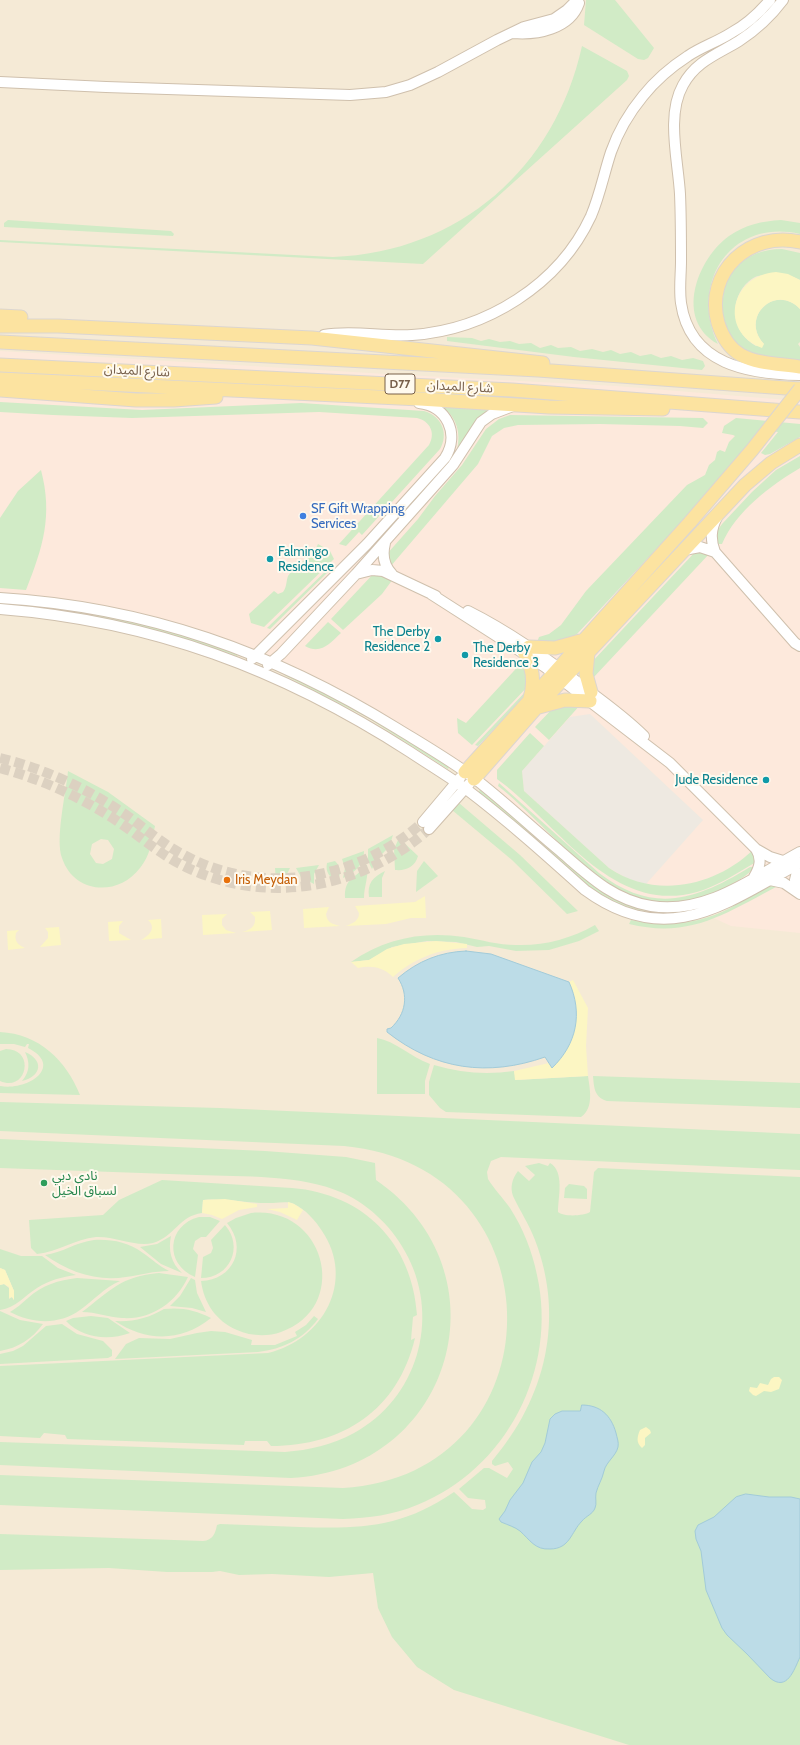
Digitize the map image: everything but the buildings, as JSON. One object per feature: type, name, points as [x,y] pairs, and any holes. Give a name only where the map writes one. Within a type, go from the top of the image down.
[{"type":"main road","points":[[800,242],[777,240],[754,245],[741,254],[730,264],[719,285],[716,306],[722,334],[730,346],[747,358],[800,367]]},
{"type":"main road","points":[[0,316],[62,319],[75,321],[86,327]]},
{"type":"main road","points":[[0,326],[86,327],[312,338],[578,367],[626,377]]},
{"type":"main road","name":"شارع الميدان","points":[[0,342],[538,370],[800,389]]},
{"type":"main road","name":"شارع الميدان","points":[[0,365],[408,384],[631,398],[800,412]]},
{"type":"main road","points":[[0,379],[570,408],[708,411],[758,409]]},
{"type":"main road","points":[[470,775],[560,674],[583,639],[691,521],[752,450],[800,389]]},
{"type":"main road","points":[[0,390],[155,400],[235,396],[267,392]]},
{"type":"main road","points":[[560,674],[588,653],[762,469],[780,456],[800,445]]},
{"type":"main road","points":[[534,703],[533,674],[527,650],[555,648],[569,645],[583,639]]},
{"type":"main road","points":[[534,703],[591,697],[586,674],[588,653]]},
{"type":"street","points":[[0,82],[350,95],[374,94],[398,89],[424,78],[524,27],[554,19],[567,10],[577,0]]},
{"type":"street","points":[[513,33],[532,33],[559,26],[575,12],[580,0]]},
{"type":"street","points":[[312,338],[331,334],[400,336],[438,332],[462,326],[483,318],[504,308],[525,294],[556,266],[582,232],[599,196],[617,139],[628,117],[642,97],[658,79],[677,63],[739,28],[770,0]]},
{"type":"street","points":[[783,0],[766,19],[749,34],[712,55],[698,65],[687,78],[679,93],[674,118],[680,206],[680,294],[682,310],[688,326],[702,346],[714,357],[729,365],[744,370],[775,374],[800,375]]},
{"type":"street","points":[[246,665],[367,544],[448,454],[452,444],[452,434],[447,420],[441,412],[428,405],[401,402],[387,398]]},
{"type":"street","points":[[261,671],[272,662],[385,542],[453,465],[482,422],[492,414],[517,405]]},
{"type":"street","points":[[718,514],[712,532],[712,542],[715,552],[798,647]]},
{"type":"street","points":[[385,542],[383,552],[384,560],[386,568],[392,574]]},
{"type":"street","points":[[684,550],[700,547],[715,552]]},
{"type":"street","points":[[356,574],[375,570],[392,574],[431,594],[471,620],[527,650],[591,697],[633,725],[756,849],[770,857],[783,861]]},
{"type":"street","points":[[0,598],[59,604],[116,613],[199,635],[272,662],[359,706],[470,775],[594,881],[612,893],[631,901],[662,907],[693,905],[718,897],[800,852]]},
{"type":"street","points":[[0,609],[76,618],[130,628],[190,645],[246,665],[318,698],[352,716],[461,785],[585,890],[603,902],[633,914],[665,918],[697,915],[728,903],[799,864]]},
{"type":"street","points":[[426,825],[470,775]]},
{"type":"street","points":[[754,877],[760,864],[756,849]]},
{"type":"street","points":[[799,864],[795,880],[800,891]]},
{"type":"street","points":[[770,880],[784,883],[800,894]]},
{"type":"shaded area","points":[[0,0],[800,0],[800,1745],[0,1745]]},
{"type":"shaded area","points":[[0,351],[616,386],[800,401],[800,933],[731,926],[681,903],[663,904],[617,895],[529,824],[385,718],[196,631],[151,616],[117,608],[75,601],[0,593]]},
{"type":"shaded area","points":[[590,714],[703,820],[646,884],[630,880],[609,868],[524,791],[522,771],[570,717]]},
{"type":"green space","points":[[586,0],[615,0],[654,48],[648,58],[644,60],[638,59],[584,25]]},
{"type":"green space","points":[[582,46],[627,71],[629,76],[627,80],[423,264],[0,242],[0,240],[333,257],[379,252],[422,239],[460,220],[495,195],[525,165],[550,130],[569,90]]},
{"type":"green space","points":[[8,220],[171,231],[174,234],[173,236],[4,227],[4,223]]},
{"type":"green space","points":[[781,220],[800,223],[800,234],[775,232],[754,236],[736,246],[722,260],[713,278],[709,299],[710,321],[718,344],[705,333],[697,320],[694,305],[695,290],[700,274],[708,259],[718,246],[729,236],[754,224]]},
{"type":"green space","points":[[782,249],[800,253],[800,280],[794,277],[785,276],[754,277],[745,285],[736,301],[736,318],[738,327],[749,341],[756,346],[764,344],[757,334],[756,323],[758,314],[771,302],[781,300],[791,302],[800,309],[800,342],[798,344],[800,347],[800,364],[756,356],[741,349],[729,337],[723,318],[725,288],[736,267],[756,254],[768,250]]},
{"type":"green space","points":[[447,337],[472,338],[481,341],[489,339],[500,342],[510,341],[519,344],[531,343],[540,348],[551,345],[558,348],[571,347],[580,351],[592,349],[603,352],[611,350],[620,354],[631,352],[640,356],[651,354],[661,358],[671,356],[682,360],[693,358],[703,361],[705,366],[702,370],[574,357],[447,341]]},
{"type":"green space","points":[[0,402],[142,410],[301,403],[424,411],[430,413],[439,421],[444,432],[444,437],[440,449],[362,535],[359,532],[346,546],[339,544],[429,445],[432,432],[428,425],[422,420],[417,418],[319,412],[132,418],[53,415],[0,412]]},
{"type":"green space","points":[[443,407],[493,407],[457,450],[457,426],[452,416]]},
{"type":"green space","points":[[510,415],[703,418],[708,423],[703,428],[600,424],[518,425],[504,428],[492,436],[478,464],[390,567],[386,555],[418,519],[435,496],[462,465],[486,429],[499,419]]},
{"type":"green space","points":[[736,418],[800,424],[800,437],[770,454],[765,455],[761,453],[778,432],[761,429],[675,529],[577,634],[568,640],[536,645],[539,637],[549,634],[561,625],[586,591],[687,485],[705,475],[709,465],[715,460],[717,452],[720,450],[725,452],[729,442],[735,436],[722,433],[724,426]]},
{"type":"green space","points":[[800,456],[800,468],[755,500],[736,521],[722,544],[715,544],[717,531],[752,492],[776,470]]},
{"type":"green space","points":[[41,470],[46,502],[46,517],[37,560],[26,590],[0,588],[0,518],[18,491]]},
{"type":"green space","points":[[318,544],[330,551],[334,559],[264,627],[251,623],[249,614],[274,591],[278,594],[283,592],[290,573],[313,550],[315,550]]},
{"type":"green space","points":[[697,550],[710,553],[593,678],[591,663]]},
{"type":"green space","points":[[333,564],[329,571],[270,629],[267,628]]},
{"type":"green space","points":[[375,572],[393,579],[382,594],[343,630],[331,619]]},
{"type":"green space","points":[[0,601],[59,606],[162,628],[238,653],[237,656],[179,637],[120,622],[91,616],[0,605]]},
{"type":"green space","points":[[328,622],[341,633],[325,647],[316,649],[305,646]]},
{"type":"green space","points":[[524,660],[530,684],[472,745],[458,733],[457,718],[466,723]]},
{"type":"green space","points":[[286,672],[349,704],[390,728],[449,767],[448,769],[368,718],[284,675]]},
{"type":"green space","points":[[527,690],[522,699],[478,746],[475,745]]},
{"type":"green space","points":[[581,704],[549,740],[535,727],[555,706]]},
{"type":"green space","points":[[530,733],[544,746],[522,771],[524,791],[609,868],[627,878],[664,886],[702,880],[721,873],[738,863],[753,850],[756,862],[727,879],[705,889],[697,892],[666,896],[638,891],[612,878],[587,861],[519,797],[497,779],[497,770]]},
{"type":"green space","points":[[68,771],[108,792],[155,826],[150,848],[140,868],[131,877],[120,884],[109,887],[86,885],[76,879],[68,870],[62,858],[60,850],[60,828]],"holes":[[[101,839],[108,840],[114,849],[112,859],[103,864],[96,863],[90,854],[92,844]]]},
{"type":"green space","points":[[499,783],[599,873],[619,886],[638,894],[657,898],[675,898],[693,894],[711,888],[750,867],[754,867],[740,879],[711,894],[678,902],[647,900],[619,889],[593,872],[568,851],[498,786]]},
{"type":"green space","points":[[481,789],[603,892],[624,903],[679,910],[800,856],[800,858],[704,908],[671,914],[638,910],[619,904],[592,889],[478,792]]},
{"type":"green space","points":[[459,803],[520,855],[578,911],[567,914],[512,860],[452,810]]},
{"type":"green space","points":[[393,835],[389,847],[378,858],[372,869],[368,861],[368,849]]},
{"type":"green space","points":[[399,838],[418,856],[415,863],[410,868],[395,870],[394,849]]},
{"type":"green space","points":[[364,851],[364,856],[358,868],[343,878],[345,868],[342,859]]},
{"type":"green space","points":[[335,861],[340,869],[338,882],[327,872],[327,863]]},
{"type":"green space","points":[[424,861],[438,876],[416,892],[417,871]]},
{"type":"green space","points":[[319,865],[314,874],[314,884],[301,877],[296,868]]},
{"type":"green space","points":[[366,865],[367,874],[364,898],[345,898],[346,886],[351,879]]},
{"type":"green space","points":[[275,868],[290,868],[285,878],[276,883]]},
{"type":"green space","points":[[385,871],[382,878],[382,897],[369,897],[370,884],[374,878]]},
{"type":"green space","points":[[773,884],[778,886],[724,914],[690,926],[651,928],[629,924],[631,920],[656,924],[669,924],[706,918],[730,908]]},
{"type":"green space","points":[[595,925],[599,931],[579,941],[549,950],[516,951],[489,946],[477,947],[456,942],[427,941],[392,947],[369,960],[351,962],[377,947],[405,938],[449,935],[509,945],[526,945],[557,941]]},
{"type":"green space","points":[[0,1032],[27,1038],[49,1051],[59,1060],[67,1071],[80,1095],[0,1093],[0,1086],[11,1087],[22,1085],[38,1076],[43,1069],[43,1062],[38,1055],[28,1048],[29,1044],[25,1047],[14,1044],[0,1044]]},
{"type":"green space","points":[[377,1038],[390,1042],[430,1064],[425,1081],[425,1094],[377,1094]]},
{"type":"green space","points":[[6,1049],[15,1051],[22,1056],[24,1062],[22,1076],[17,1081],[9,1083],[0,1081],[0,1051]]},
{"type":"green space","points":[[25,1052],[35,1059],[38,1063],[38,1068],[34,1075],[29,1079],[22,1081],[28,1071],[28,1059]]},
{"type":"green space","points":[[434,1065],[454,1070],[474,1072],[493,1073],[514,1071],[516,1080],[588,1076],[590,1098],[588,1109],[581,1117],[446,1112],[440,1108],[429,1095],[429,1082]]},
{"type":"green space","points":[[593,1076],[800,1083],[800,1108],[607,1101],[599,1097],[597,1094],[594,1088]]},
{"type":"green space","points":[[0,1102],[220,1108],[800,1134],[800,1170],[501,1157],[491,1161],[487,1172],[488,1179],[510,1208],[519,1224],[530,1249],[535,1266],[542,1310],[540,1346],[532,1380],[519,1412],[500,1441],[477,1467],[449,1489],[417,1505],[381,1515],[343,1519],[0,1505],[0,1475],[343,1488],[415,1470],[466,1432],[497,1379],[507,1320],[497,1260],[467,1206],[416,1166],[344,1146],[0,1131]]},
{"type":"green space","points":[[0,1139],[265,1151],[346,1157],[375,1163],[376,1180],[417,1219],[442,1264],[451,1313],[444,1360],[424,1404],[391,1441],[347,1467],[291,1478],[0,1465],[0,1442],[285,1452],[303,1450],[337,1441],[354,1433],[376,1418],[394,1400],[407,1379],[417,1356],[422,1331],[422,1306],[417,1281],[408,1257],[396,1237],[381,1219],[353,1198],[343,1193],[309,1182],[290,1179],[0,1168]]},
{"type":"green space","points":[[539,1163],[548,1166],[550,1163],[558,1172],[560,1185],[558,1212],[564,1215],[590,1212],[594,1172],[598,1168],[800,1177],[800,1745],[629,1745],[454,1690],[417,1667],[392,1637],[378,1608],[373,1573],[329,1577],[272,1574],[239,1575],[220,1571],[167,1572],[109,1568],[0,1570],[0,1534],[203,1541],[211,1538],[217,1525],[220,1524],[322,1528],[380,1524],[416,1513],[435,1504],[454,1492],[472,1509],[483,1510],[486,1508],[485,1500],[468,1498],[459,1489],[484,1468],[489,1468],[507,1478],[513,1469],[508,1462],[495,1466],[492,1464],[492,1461],[511,1437],[526,1411],[537,1384],[545,1356],[549,1328],[549,1299],[544,1269],[535,1240],[513,1196],[512,1189],[514,1177],[518,1171],[529,1181],[535,1175],[525,1166]]},
{"type":"green space","points":[[162,1180],[292,1188],[318,1192],[341,1200],[362,1212],[380,1227],[394,1245],[405,1266],[413,1289],[417,1315],[413,1317],[411,1340],[415,1338],[407,1363],[395,1385],[381,1404],[364,1419],[344,1431],[321,1439],[297,1444],[271,1446],[267,1441],[245,1441],[244,1445],[67,1439],[65,1435],[44,1433],[40,1438],[0,1436],[0,1366],[268,1353],[288,1346],[304,1335],[318,1322],[328,1306],[334,1288],[336,1269],[332,1250],[322,1231],[306,1212],[294,1204],[284,1202],[264,1203],[203,1200],[202,1213],[188,1218],[166,1236],[153,1243],[139,1244],[110,1238],[96,1237],[81,1240],[45,1253],[37,1254],[31,1248],[29,1220],[103,1215],[119,1200]]},
{"type":"green space","points":[[569,1184],[584,1186],[587,1189],[587,1199],[564,1198],[565,1188]]},
{"type":"green space","points":[[251,1213],[276,1215],[297,1225],[312,1241],[320,1260],[322,1281],[317,1302],[303,1319],[281,1332],[270,1335],[247,1334],[223,1322],[208,1304],[201,1281],[222,1275],[229,1269],[234,1261],[236,1242],[227,1223]]},
{"type":"green space","points":[[199,1217],[210,1217],[220,1221],[206,1237],[201,1237],[195,1241],[193,1249],[198,1255],[195,1277],[185,1271],[178,1263],[174,1254],[173,1245],[175,1236],[181,1228],[188,1221]]},
{"type":"green space","points":[[225,1225],[231,1234],[233,1243],[231,1260],[220,1273],[211,1277],[201,1278],[203,1257],[211,1253],[213,1248],[211,1240]]},
{"type":"green space","points":[[171,1236],[171,1256],[175,1265],[182,1273],[161,1264],[140,1247],[157,1244]]},
{"type":"green space","points":[[94,1240],[107,1240],[131,1246],[169,1271],[115,1278],[94,1277],[74,1271],[45,1255]]},
{"type":"green space","points":[[0,1249],[21,1256],[42,1256],[58,1268],[76,1275],[46,1283],[32,1291],[11,1307],[0,1310],[0,1285],[4,1284],[9,1288],[9,1299],[12,1297],[14,1300],[14,1291],[5,1270],[0,1268]]},
{"type":"green space","points":[[159,1273],[188,1277],[177,1295],[161,1308],[152,1313],[133,1318],[122,1318],[82,1312],[109,1291],[125,1281],[135,1277]]},
{"type":"green space","points":[[77,1278],[120,1281],[104,1291],[80,1310],[63,1318],[37,1321],[10,1312],[33,1293],[45,1286],[64,1280]]},
{"type":"green space","points":[[191,1278],[195,1280],[197,1293],[206,1312],[192,1308],[170,1306],[180,1296]]},
{"type":"green space","points":[[176,1308],[188,1310],[211,1318],[188,1332],[164,1336],[151,1336],[139,1333],[115,1321],[141,1319],[164,1309]]},
{"type":"green space","points":[[0,1311],[20,1320],[43,1324],[24,1342],[13,1348],[0,1351]]},
{"type":"green space","points":[[91,1316],[108,1318],[130,1333],[113,1337],[96,1336],[87,1334],[72,1327],[66,1321],[73,1318]]},
{"type":"green space","points":[[314,1316],[318,1319],[306,1332],[284,1346],[267,1351],[115,1359],[126,1344],[139,1338],[170,1339],[211,1331],[225,1332],[252,1340],[251,1345],[275,1345],[297,1336],[295,1332],[306,1325]]},
{"type":"green space","points":[[62,1324],[77,1334],[103,1341],[112,1350],[112,1356],[108,1358],[0,1364],[0,1354],[13,1351],[23,1346],[46,1326]]},
{"type":"sand","points":[[776,272],[788,274],[800,280],[800,309],[791,302],[781,300],[771,302],[764,307],[758,314],[756,323],[757,334],[764,344],[762,348],[748,340],[739,329],[735,317],[736,305],[740,293],[749,283],[761,275]]},
{"type":"sand","points":[[425,896],[426,918],[411,918],[386,924],[346,926],[353,923],[358,918],[359,913],[355,906],[415,902]]},
{"type":"sand","points":[[329,907],[326,914],[328,919],[331,923],[340,926],[304,928],[303,909]]},
{"type":"sand","points":[[270,911],[272,930],[242,932],[250,929],[255,923],[255,917],[250,912]]},
{"type":"sand","points":[[227,914],[222,919],[222,925],[226,930],[236,933],[203,935],[202,915]]},
{"type":"sand","points":[[161,919],[162,938],[141,940],[151,932],[152,926],[148,920]]},
{"type":"sand","points":[[123,921],[119,926],[119,933],[131,940],[109,941],[108,922]]},
{"type":"sand","points":[[59,927],[61,945],[40,947],[48,938],[48,932],[45,928]]},
{"type":"sand","points":[[19,930],[16,933],[16,940],[20,946],[25,948],[8,950],[7,931]]},
{"type":"sand","points":[[436,941],[467,944],[467,948],[446,950],[427,956],[401,970],[393,977],[381,969],[372,967],[358,968],[351,962],[369,960],[387,949],[404,944]]},
{"type":"sand","points":[[573,980],[588,1008],[586,1046],[588,1076],[515,1080],[514,1071],[549,1063],[552,1067],[567,1048],[572,1038],[576,1016],[576,1005],[569,982]]},
{"type":"sand","points":[[225,1199],[257,1204],[257,1207],[239,1210],[222,1219],[202,1213],[203,1200]]},
{"type":"sand","points":[[288,1202],[303,1210],[297,1220],[280,1212],[267,1209],[288,1208]]},
{"type":"sand","points":[[0,1268],[5,1270],[14,1291],[14,1300],[12,1297],[9,1298],[9,1287],[4,1284],[0,1285]]},
{"type":"sand","points":[[774,1377],[779,1377],[782,1380],[779,1389],[771,1392],[764,1391],[756,1396],[749,1391],[750,1387],[757,1388],[760,1383],[768,1385]]},
{"type":"sand","points":[[646,1427],[651,1433],[645,1438],[645,1445],[642,1448],[638,1442],[638,1437],[640,1430]]},
{"type":"water","points":[[466,951],[491,954],[569,982],[576,1005],[575,1028],[567,1049],[552,1068],[545,1057],[503,1067],[483,1068],[443,1062],[424,1055],[405,1045],[387,1032],[387,1029],[391,1028],[396,1023],[403,1011],[405,998],[404,991],[398,978],[421,962],[430,958],[447,953]]},
{"type":"water","points":[[582,1405],[588,1405],[599,1409],[608,1416],[616,1433],[618,1447],[605,1468],[596,1493],[596,1506],[593,1512],[578,1525],[566,1543],[562,1546],[550,1549],[540,1548],[533,1544],[520,1531],[501,1522],[499,1519],[510,1500],[523,1483],[532,1462],[541,1452],[545,1443],[550,1419],[555,1414],[562,1411],[580,1411]]},
{"type":"water","points":[[746,1494],[800,1499],[800,1657],[789,1678],[781,1682],[776,1682],[770,1678],[727,1635],[722,1628],[706,1590],[701,1551],[696,1539],[695,1531],[698,1525],[714,1517],[736,1497]]},
{"type":"tunnel","points":[[0,758],[51,774],[83,789],[114,807],[184,855],[214,868],[245,876],[277,878],[308,876],[339,869],[369,858],[397,842],[423,822]]},
{"type":"tunnel","points":[[0,768],[32,778],[64,791],[109,816],[180,864],[211,877],[244,885],[277,888],[310,886],[342,878],[373,866],[402,850],[429,829]]},
{"type":"place","name":"SF Gift Wrapping Services","points":[[303,516]]},
{"type":"place","name":"Falmingo Residence","points":[[270,559]]},
{"type":"place","name":"The Derby Residence 2","points":[[438,639]]},
{"type":"place","name":"The Derby Residence 3","points":[[465,655]]},
{"type":"place","name":"Jude Residence","points":[[766,780]]},
{"type":"place","name":"Iris Meydan","points":[[227,880]]},
{"type":"place","name":"نادي دبي لسباق الخيل","points":[[44,1183]]}]
